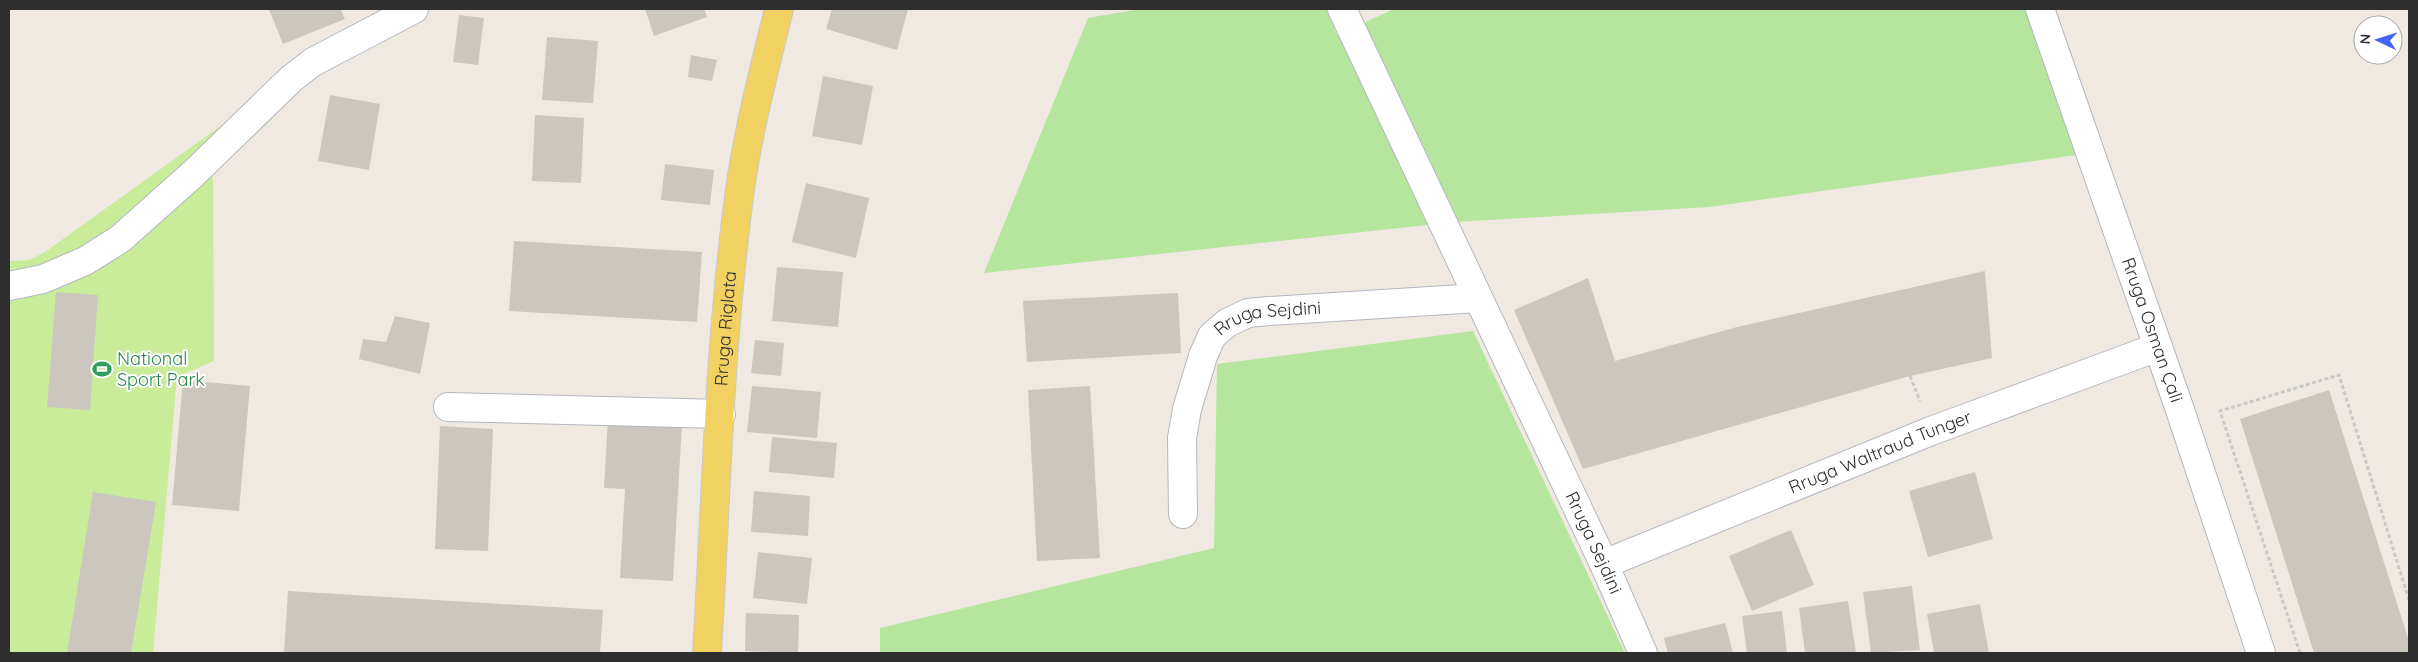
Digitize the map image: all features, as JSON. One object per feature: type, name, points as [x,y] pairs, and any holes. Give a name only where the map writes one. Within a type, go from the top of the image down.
[{"type":"main road","name":"Rruga Riglata","points":[[707,653],[726,308],[739,196],[758,97],[779,9]]},
{"type":"street","points":[[9,286],[43,279],[85,260],[120,239],[199,168],[291,79],[313,62],[414,9]]},
{"type":"street","name":"Rruga Sejdini","points":[[1342,9],[1363,59],[1604,564],[1643,653]]},
{"type":"street","name":"Rruga Osman Çali","points":[[2040,9],[2158,347],[2260,653]]},
{"type":"street","name":"Rruga Sejdini","points":[[1184,514],[1182,438],[1187,409],[1203,356],[1212,336],[1227,323],[1248,314],[1268,311],[1478,298]]},
{"type":"street","name":"Rruga Waltraud Tunger","points":[[1604,564],[1931,431],[2158,347]]},
{"type":"street","points":[[448,406],[721,414]]},
{"type":"path","points":[[2300,653],[2220,411],[2339,376],[2409,600]]},
{"type":"green space","points":[[1140,9],[1326,9],[1337,35],[1394,9],[2039,9],[2090,153],[1709,207],[1455,222],[984,273],[1088,18]]},
{"type":"green space","name":"National Sport Park","points":[[258,99],[266,105],[273,118],[213,175],[214,361],[177,377],[153,653],[9,653],[9,261],[29,260],[45,252]]},
{"type":"green space","points":[[1473,331],[1625,653],[880,653],[880,628],[1214,548],[1217,364]]},
{"type":"building","points":[[269,9],[340,9],[345,19],[283,44]]},
{"type":"building","points":[[645,9],[704,9],[707,17],[654,36]]},
{"type":"building","points":[[832,9],[908,9],[897,50],[826,29]]},
{"type":"building","points":[[459,15],[484,18],[478,65],[453,62]]},
{"type":"building","points":[[547,37],[598,41],[593,103],[542,100]]},
{"type":"building","points":[[691,55],[717,60],[712,81],[688,77]]},
{"type":"building","points":[[823,76],[873,86],[862,145],[812,136]]},
{"type":"building","points":[[330,95],[380,104],[369,170],[318,161]]},
{"type":"building","points":[[535,115],[584,118],[581,183],[532,181]]},
{"type":"building","points":[[665,164],[714,170],[710,205],[661,200]]},
{"type":"building","points":[[806,183],[869,198],[856,258],[792,242]]},
{"type":"building","points":[[514,241],[702,252],[697,322],[509,311]]},
{"type":"building","points":[[777,267],[843,272],[838,327],[772,321]]},
{"type":"building","points":[[1985,271],[1992,358],[1910,376],[1583,469],[1514,310],[1588,278],[1615,361],[1737,327]]},
{"type":"building","points":[[56,292],[98,295],[90,410],[47,407]]},
{"type":"building","points":[[1178,293],[1181,353],[1027,362],[1023,301]]},
{"type":"building","points":[[395,316],[430,323],[420,374],[359,359],[363,339],[386,342]]},
{"type":"building","points":[[755,340],[784,343],[781,376],[751,373]]},
{"type":"building","points":[[183,380],[250,386],[239,511],[172,505]]},
{"type":"building","points":[[752,386],[821,392],[817,438],[747,432]]},
{"type":"building","points":[[1090,386],[1100,558],[1037,561],[1028,390]]},
{"type":"building","points":[[2329,390],[2409,641],[2409,653],[2314,653],[2240,419]]},
{"type":"building","points":[[608,419],[682,423],[673,581],[620,578],[625,489],[604,488]]},
{"type":"building","points":[[440,426],[493,429],[488,551],[435,549]]},
{"type":"building","points":[[772,437],[837,443],[834,478],[769,472]]},
{"type":"building","points":[[1975,472],[1993,539],[1928,557],[1909,491]]},
{"type":"building","points":[[754,491],[810,496],[808,536],[751,532]]},
{"type":"building","points":[[93,492],[156,502],[131,653],[67,653]]},
{"type":"building","points":[[1791,530],[1814,585],[1752,611],[1729,556]]},
{"type":"building","points":[[758,552],[812,558],[807,604],[753,598]]},
{"type":"building","points":[[1912,586],[1920,650],[1871,653],[1863,592]]},
{"type":"building","points":[[288,591],[603,610],[600,653],[284,653]]},
{"type":"building","points":[[1848,601],[1856,653],[1805,653],[1799,608]]},
{"type":"building","points":[[1980,604],[1989,653],[1934,653],[1927,614]]},
{"type":"building","points":[[1782,611],[1787,653],[1747,653],[1742,616]]},
{"type":"building","points":[[746,613],[799,615],[798,653],[745,651]]},
{"type":"building","points":[[1725,623],[1733,653],[1668,653],[1664,638]]},
{"type":"place","name":"National Sport Park","points":[[102,369]]}]
